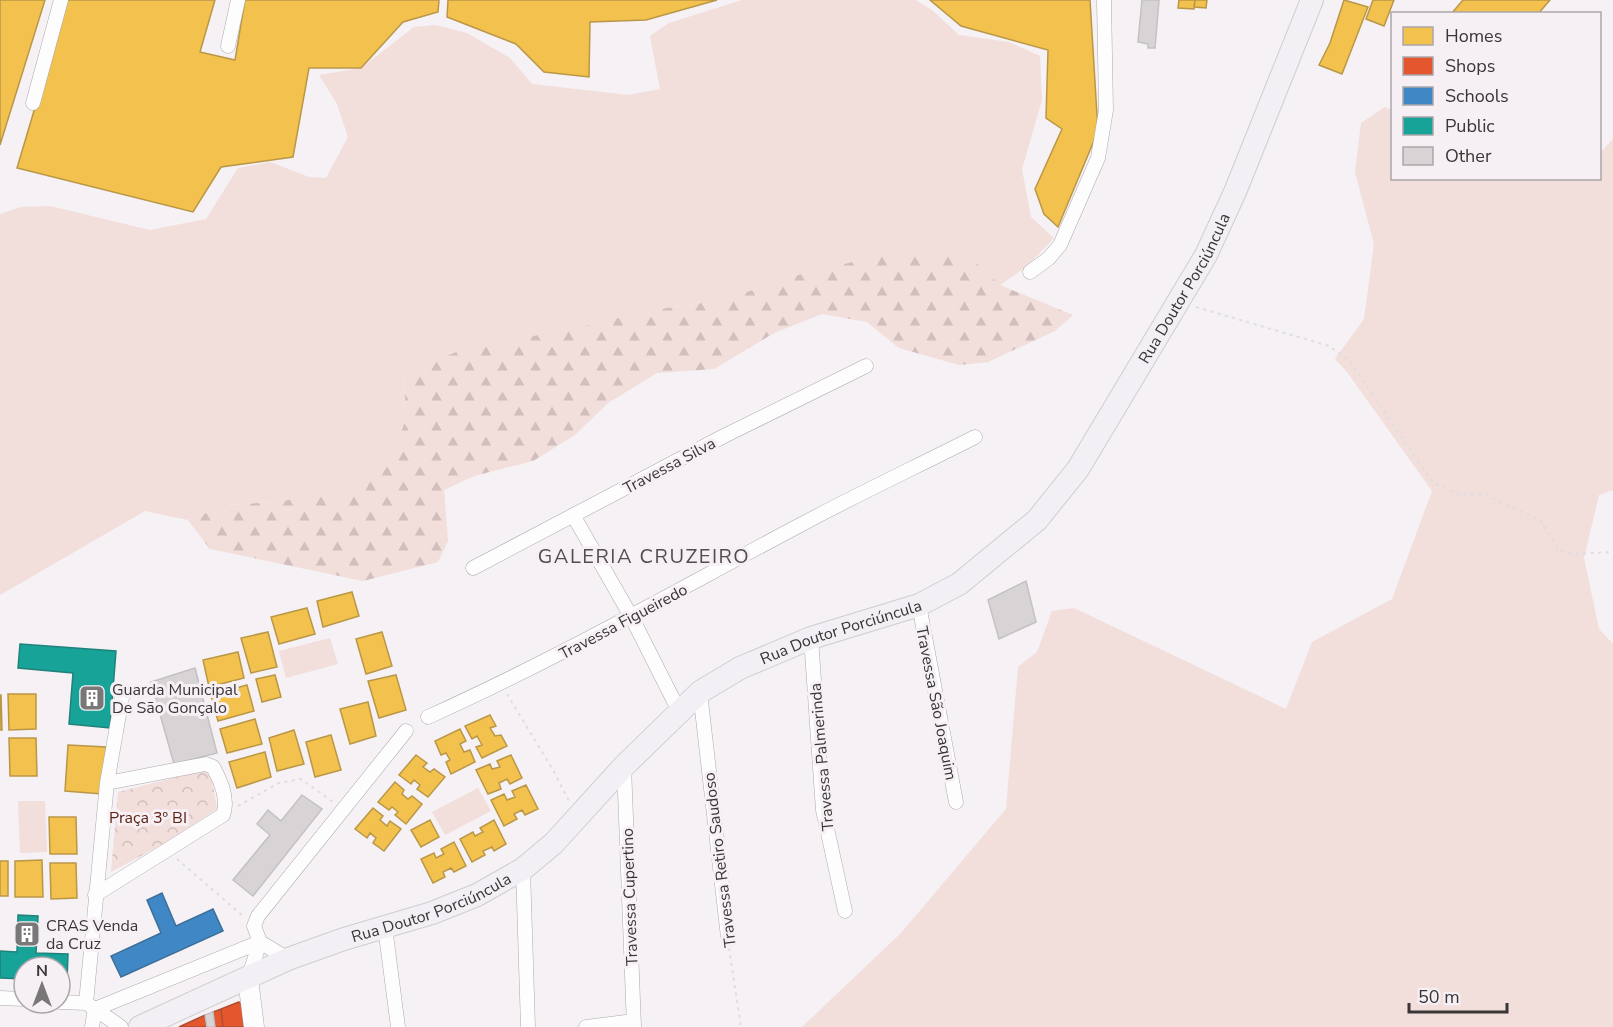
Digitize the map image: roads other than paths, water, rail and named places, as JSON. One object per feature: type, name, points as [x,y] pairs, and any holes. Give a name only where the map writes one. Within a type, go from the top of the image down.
[{"type":"main road","name":"Rua Doutor Porciúncula","points":[[140,1027],[288,959],[432,913],[477,895],[523,868],[554,843],[624,766],[700,692],[740,668],[811,638],[919,604],[959,584],[992,560],[1037,520],[1078,469],[1206,255],[1235,192],[1312,0]]},
{"type":"main road","points":[[248,979],[254,1027]]},
{"type":"street","points":[[33,103],[61,0]]},
{"type":"street","points":[[228,46],[238,0]]},
{"type":"street","points":[[1030,272],[1049,258],[1060,245],[1098,158],[1106,110],[1104,0]]},
{"type":"street","name":"Travessa Silva","points":[[473,568],[866,366]]},
{"type":"street","name":"Travessa Figueiredo","points":[[428,717],[501,684],[632,618],[804,523],[975,437]]},
{"type":"street","points":[[573,515],[632,618],[678,711]]},
{"type":"street","name":"Travessa São Joaquim","points":[[919,604],[956,802]]},
{"type":"street","name":"Travessa Palmerinda","points":[[811,638],[823,810],[845,911]]},
{"type":"street","points":[[92,1027],[90,1006],[95,895],[107,783],[123,692]]},
{"type":"street","name":"Travessa Retiro Saudoso","points":[[700,692],[728,937]]},
{"type":"street","points":[[288,959],[260,942],[254,926],[258,916],[406,731]]},
{"type":"street","points":[[95,895],[223,815],[225,804],[221,782],[213,767],[206,764],[107,783]]},
{"type":"street","name":"Travessa Cupertino","points":[[624,766],[634,1024]]},
{"type":"street","points":[[523,868],[528,1027]]},
{"type":"street","points":[[385,927],[398,1027]]},
{"type":"street","points":[[90,1006],[260,942]]},
{"type":"street","points":[[248,979],[260,942]]},
{"type":"street","points":[[72,1004],[90,1006],[121,1027]]},
{"type":"street","points":[[586,1027],[634,1024]]},
{"type":"place","name":"Guarda Municipal De São Gonçalo","points":[[92,698]]},
{"type":"place","name":"CRAS Venda da Cruz","points":[[27,934]]},
{"type":"district","name":"GALERIA CRUZEIRO","points":[[644,556]]},
{"type":"park label","name":"Praça 3º BI","points":[[148,817]]}]
